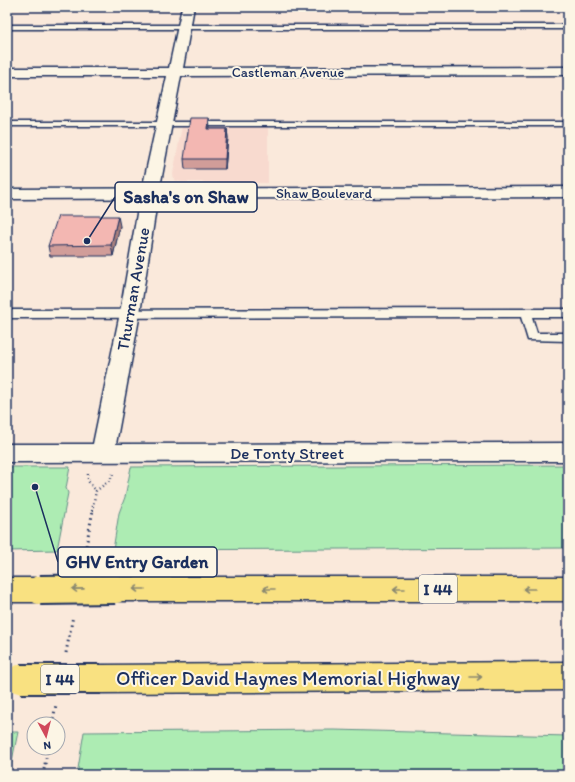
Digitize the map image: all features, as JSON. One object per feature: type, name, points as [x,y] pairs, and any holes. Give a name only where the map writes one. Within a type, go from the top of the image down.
[{"type":"highway","name":"I 44","points":[[7,590],[568,589]]},
{"type":"highway","name":"Officer David Haynes Memorial Highway","points":[[14,679],[568,676]]},
{"type":"street","name":"Thurman Avenue","points":[[103,453],[130,313],[150,194],[188,7]]},
{"type":"street","name":"Castleman Avenue","points":[[7,72],[568,71]]},
{"type":"street","name":"Shaw Boulevard","points":[[7,194],[568,192]]},
{"type":"street","name":"De Tonty Street","points":[[7,453],[568,452]]},
{"type":"lane","points":[[7,27],[568,27]]},
{"type":"lane","points":[[7,124],[568,124]]},
{"type":"lane","points":[[7,314],[568,314]]},
{"type":"lane","points":[[526,314],[532,337],[568,337]]},
{"type":"path","points":[[42,775],[46,756]]},
{"type":"shaded area","points":[[182,126],[268,126],[268,183],[181,182],[174,180],[173,174]]},
{"type":"green space","points":[[568,465],[568,548],[113,550],[119,513],[125,497],[131,467]]},
{"type":"green space","points":[[7,467],[70,467],[66,488],[68,493],[57,550],[7,551]]},
{"type":"green space","points":[[334,730],[568,736],[568,775],[77,775],[84,732]]},
{"type":"green space","points":[[7,732],[18,732],[9,775],[7,775]]},
{"type":"building","points":[[190,118],[209,118],[208,129],[227,129],[225,159],[184,159]]},
{"type":"building","points":[[58,216],[118,216],[111,245],[48,246]]},
{"type":"place","name":"Sasha's on Shaw","points":[[87,241]]},
{"type":"place","name":"GHV Entry Garden","points":[[35,487]]}]
